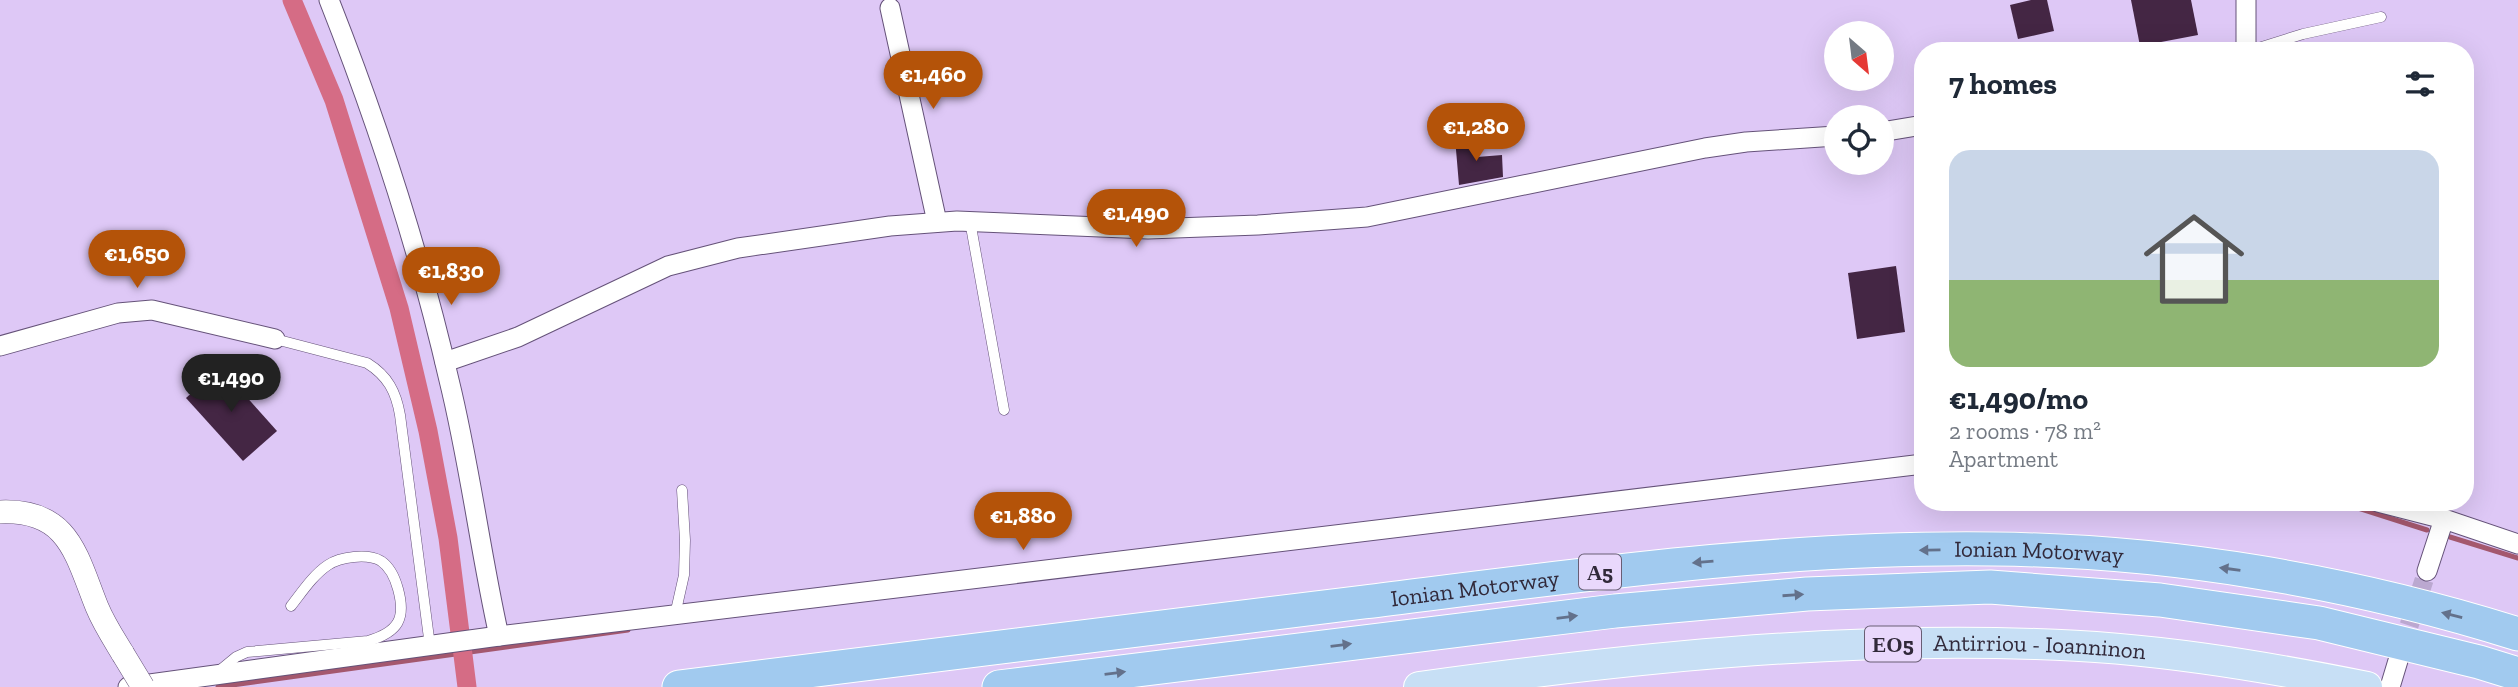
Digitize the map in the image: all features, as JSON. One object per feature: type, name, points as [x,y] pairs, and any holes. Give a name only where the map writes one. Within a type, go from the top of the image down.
[{"type":"highway","name":"Ionian Motorway","points":[[679,687],[1615,570],[1806,554],[1901,550],[1996,549],[2167,560],[2332,585],[2479,621],[2518,634]]},
{"type":"highway","name":"Ionian Motorway","points":[[999,687],[1627,609],[1807,594],[1990,587],[2160,600],[2307,621],[2479,662],[2518,674]]},
{"type":"main road","name":"Antirriou - Ioanninon","points":[[1419,687],[1631,660],[1828,645],[1914,643],[2036,644],[2112,649],[2206,659],[2305,674],[2367,687]]},
{"type":"street","points":[[329,0],[395,181],[445,362],[499,636]]},
{"type":"street","points":[[2246,0],[2247,42]]},
{"type":"street","points":[[890,8],[937,222]]},
{"type":"street","points":[[1894,130],[1914,126]]},
{"type":"street","points":[[445,362],[518,337],[633,281],[678,263],[751,246],[937,222],[1148,229],[1367,217],[1705,148],[1746,142],[1824,137]]},
{"type":"street","points":[[0,346],[118,313],[152,310],[275,339]]},
{"type":"street","points":[[128,687],[499,636],[1914,465]]},
{"type":"street","points":[[2413,511],[2518,544]]},
{"type":"street","points":[[0,512],[29,513],[51,523],[64,533],[77,553],[99,610],[143,687]]},
{"type":"street","points":[[2427,571],[2444,519]]},
{"type":"street","points":[[2390,687],[2400,654]]},
{"type":"lane","points":[[2277,42],[2381,17]]},
{"type":"lane","points":[[970,221],[1004,410]]},
{"type":"lane","points":[[275,339],[368,362],[380,370],[390,383],[397,398],[400,415],[430,646]]},
{"type":"lane","points":[[675,615],[684,575],[682,490]]},
{"type":"lane","points":[[214,677],[226,664],[247,652],[369,641],[382,637],[393,630],[403,607],[390,570],[381,561],[371,557],[338,560],[329,564],[318,573],[291,606]]},
{"type":"building","points":[[2031,0],[2047,0],[2054,31],[2018,39],[2010,5]]},
{"type":"building","points":[[2131,0],[2191,0],[2198,35],[2161,42],[2139,42]]},
{"type":"building","points":[[1476,137],[1477,157],[1502,155],[1503,177],[1459,185],[1455,138]]},
{"type":"building","points":[[1896,266],[1905,332],[1857,339],[1848,273]]},
{"type":"building","points":[[220,367],[277,431],[243,461],[186,398]]},
{"type":"waterway","points":[[292,0],[334,100],[399,308],[428,431],[448,538],[460,633]]},
{"type":"waterway","points":[[2367,511],[2427,530]]},
{"type":"waterway","points":[[2450,537],[2518,558]]},
{"type":"waterway","points":[[218,687],[628,630]]},
{"type":"waterway","points":[[462,647],[467,687]]},
{"type":"tunnel","points":[[2400,653],[2427,571]]}]
